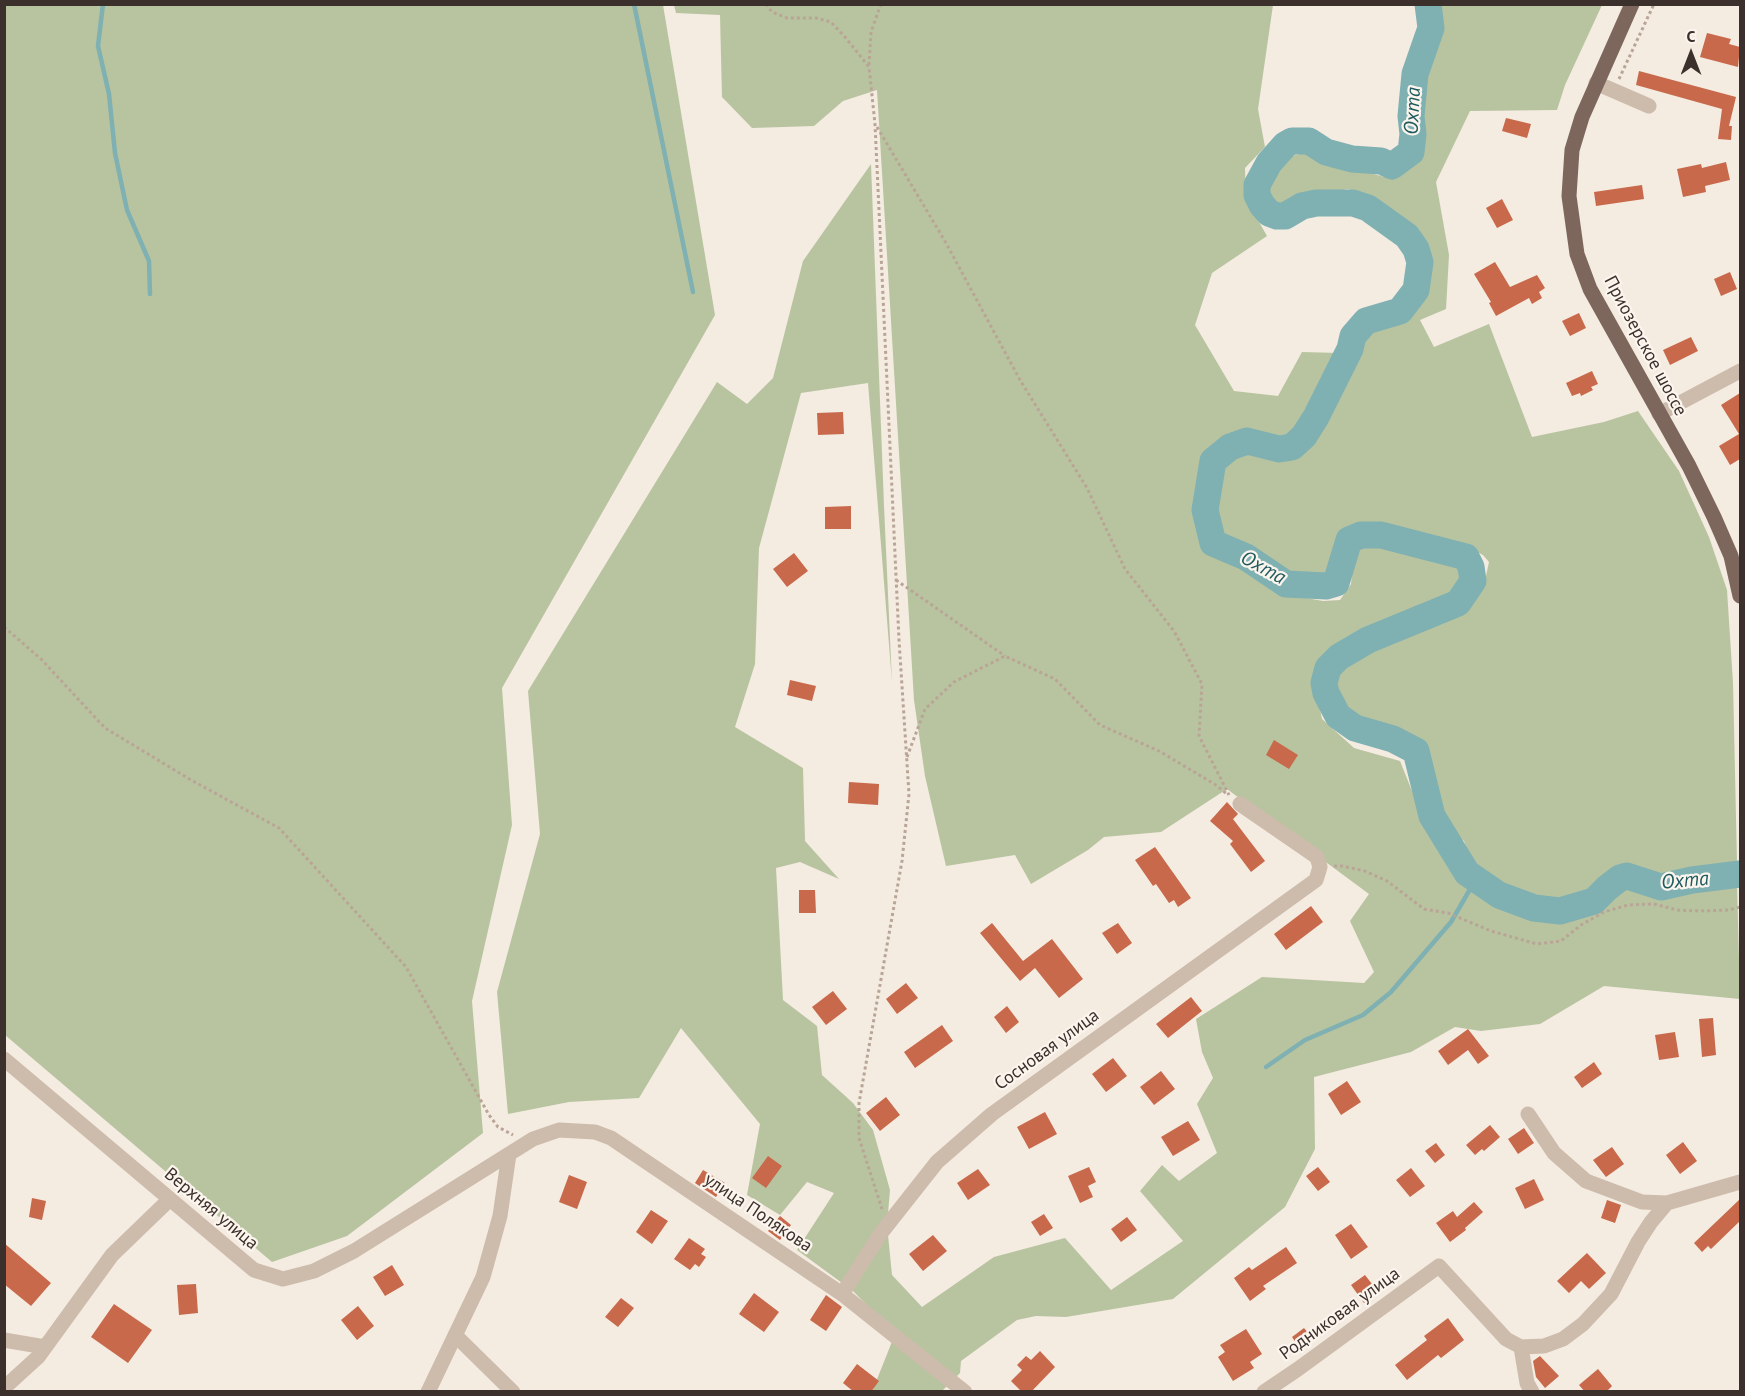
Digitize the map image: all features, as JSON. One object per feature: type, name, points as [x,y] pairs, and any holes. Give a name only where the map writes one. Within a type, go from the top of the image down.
[{"type":"main road","name":"Приозерское шоссе","points":[[1632,4],[1582,117],[1572,150],[1569,196],[1578,254],[1590,290],[1689,466],[1714,517],[1731,556],[1740,596]]},
{"type":"street","points":[[1596,83],[1649,106]]},
{"type":"street","points":[[1659,414],[1740,370]]},
{"type":"street","points":[[1240,804],[1317,857],[1318,874]]},
{"type":"street","name":"Сосновая улица","points":[[842,1294],[887,1225],[937,1162],[992,1114],[1318,874]]},
{"type":"street","name":"Верхняя улица","points":[[4,1059],[254,1270],[283,1279],[314,1271],[354,1251],[509,1154]]},
{"type":"street","points":[[1528,1114],[1554,1153],[1586,1181],[1642,1202],[1667,1203],[1740,1182]]},
{"type":"street","name":"улица Полякова","points":[[509,1154],[533,1139],[559,1130],[595,1132],[611,1138],[842,1294],[965,1392]]},
{"type":"street","points":[[428,1392],[483,1276],[500,1216],[509,1154]]},
{"type":"street","points":[[4,1388],[38,1357],[112,1255],[170,1199]]},
{"type":"street","points":[[1532,1392],[1527,1383],[1521,1347],[1544,1346],[1563,1339],[1583,1324],[1611,1294],[1638,1242],[1667,1203]]},
{"type":"street","name":"Родниковая улица","points":[[1264,1392],[1439,1266],[1506,1339],[1521,1347]]},
{"type":"street","points":[[455,1335],[513,1392]]},
{"type":"street","points":[[4,1340],[45,1347]]},
{"type":"path","points":[[766,4],[772,12],[787,18],[816,18],[831,22],[869,67]]},
{"type":"path","points":[[881,4],[871,32],[869,67],[875,124],[896,580],[909,794],[902,861],[860,1103],[860,1138],[887,1225]]},
{"type":"path","points":[[1614,91],[1654,4]]},
{"type":"path","points":[[875,124],[946,243],[1020,380],[1087,488],[1125,569],[1174,631],[1202,684],[1199,736],[1230,796],[1159,751],[1100,725],[1055,680],[1005,656],[896,580]]},
{"type":"path","points":[[4,627],[41,659],[105,728],[191,780],[279,828],[406,967],[489,1115],[498,1127],[514,1136],[533,1139]]},
{"type":"path","points":[[907,759],[925,709],[954,682],[1005,656]]},
{"type":"path","points":[[1318,874],[1342,866],[1365,871],[1387,881],[1424,909],[1448,913],[1491,932],[1537,944],[1561,941],[1581,925],[1604,912],[1628,905],[1654,904],[1677,910],[1698,911],[1729,910],[1740,907]]},
{"type":"green space","points":[[5,4],[663,5],[715,315],[502,688],[512,825],[472,1001],[483,1133],[347,1236],[272,1262],[5,1035]]},
{"type":"green space","points":[[674,5],[1273,5],[1258,109],[1265,147],[1245,168],[1246,199],[1267,236],[1212,273],[1195,325],[1234,391],[1278,396],[1302,352],[1339,353],[1309,415],[1294,438],[1277,439],[1235,434],[1208,456],[1199,513],[1208,550],[1240,564],[1284,594],[1323,601],[1340,600],[1351,584],[1353,564],[1358,550],[1366,545],[1391,547],[1460,565],[1463,571],[1458,587],[1446,600],[1329,650],[1314,679],[1322,719],[1354,748],[1400,761],[1424,821],[1459,878],[1495,904],[1530,917],[1560,919],[1594,910],[1627,888],[1655,895],[1737,884],[1740,999],[1604,986],[1540,1024],[1481,1031],[1455,1027],[1411,1052],[1314,1077],[1315,1149],[1285,1207],[1173,1299],[1066,1317],[1036,1316],[1017,1320],[961,1361],[960,1373],[942,1391],[872,1392],[895,1334],[853,1291],[797,1250],[834,1193],[807,1182],[780,1215],[747,1195],[760,1124],[681,1028],[639,1098],[569,1102],[508,1114],[497,992],[540,834],[528,691],[717,382],[747,404],[773,378],[803,261],[871,164],[892,682],[868,383],[801,393],[759,548],[755,664],[735,727],[803,768],[805,841],[839,879],[800,862],[776,868],[783,1000],[817,1026],[822,1075],[853,1103],[873,1130],[890,1190],[887,1225],[892,1275],[922,1307],[994,1257],[1065,1238],[1111,1290],[1183,1241],[1140,1191],[1162,1165],[1179,1181],[1217,1153],[1197,1104],[1213,1078],[1202,1052],[1196,1019],[1262,977],[1364,983],[1374,972],[1350,921],[1369,894],[1227,789],[1161,832],[1104,837],[1088,850],[1031,884],[1015,855],[946,866],[925,776],[914,700],[877,90],[843,101],[814,126],[752,128],[722,97],[720,15],[676,13]]},
{"type":"green space","points":[[1436,5],[1602,5],[1565,85],[1557,110],[1470,111],[1436,182],[1449,255],[1446,309],[1420,320],[1434,347],[1489,324],[1532,437],[1604,422],[1638,411],[1679,471],[1709,537],[1727,590],[1733,683],[1737,863],[1658,877],[1629,866],[1617,871],[1596,889],[1562,902],[1530,899],[1502,890],[1472,863],[1464,841],[1448,828],[1424,745],[1410,735],[1360,720],[1343,707],[1332,677],[1337,667],[1368,649],[1466,609],[1481,588],[1489,562],[1483,555],[1464,545],[1377,523],[1352,525],[1343,532],[1333,560],[1332,572],[1322,577],[1305,579],[1280,570],[1252,549],[1233,545],[1222,536],[1215,519],[1212,504],[1221,465],[1228,457],[1241,451],[1251,451],[1282,461],[1300,454],[1315,436],[1350,369],[1360,339],[1372,326],[1402,318],[1429,284],[1430,252],[1378,201],[1348,189],[1302,198],[1275,208],[1266,198],[1263,189],[1271,172],[1285,158],[1303,153],[1384,177],[1402,171],[1416,155],[1421,78],[1439,30]]},
{"type":"building","points":[[1707,33],[1731,39],[1729,44],[1740,47],[1738,67],[1700,57]]},
{"type":"building","points":[[1639,71],[1736,97],[1729,126],[1732,126],[1731,140],[1718,139],[1722,109],[1636,85]]},
{"type":"building","points":[[1506,118],[1531,124],[1527,138],[1502,131]]},
{"type":"building","points":[[1726,162],[1730,180],[1705,186],[1706,192],[1683,197],[1677,169],[1701,164],[1702,168]]},
{"type":"building","points":[[1642,185],[1644,199],[1596,206],[1594,192]]},
{"type":"building","points":[[1502,199],[1513,220],[1497,228],[1486,208]]},
{"type":"building","points":[[1495,262],[1510,287],[1537,275],[1545,288],[1539,292],[1542,298],[1532,304],[1529,298],[1496,316],[1489,303],[1491,302],[1474,274]]},
{"type":"building","points":[[1730,272],[1737,289],[1721,296],[1714,279]]},
{"type":"building","points":[[1579,313],[1586,328],[1570,336],[1562,321]]},
{"type":"building","points":[[1691,337],[1698,351],[1670,365],[1663,350]]},
{"type":"building","points":[[1592,371],[1598,384],[1591,387],[1593,390],[1581,396],[1580,393],[1572,396],[1566,383]]},
{"type":"building","points":[[1740,393],[1740,459],[1730,465],[1719,446],[1739,434],[1721,405]]},
{"type":"building","points":[[843,412],[844,434],[818,435],[817,413]]},
{"type":"building","points":[[851,506],[851,529],[825,529],[825,507]]},
{"type":"building","points":[[794,553],[808,571],[787,587],[773,569]]},
{"type":"building","points":[[790,680],[816,686],[812,701],[787,695]]},
{"type":"building","points":[[1274,740],[1298,755],[1289,769],[1266,755]]},
{"type":"building","points":[[849,782],[879,784],[878,805],[848,803]]},
{"type":"building","points":[[1227,802],[1238,814],[1233,819],[1265,861],[1251,872],[1230,844],[1233,841],[1210,821]]},
{"type":"building","points":[[1155,847],[1191,898],[1178,907],[1174,900],[1169,903],[1156,884],[1153,886],[1135,860]]},
{"type":"building","points":[[799,890],[815,890],[816,913],[799,913]]},
{"type":"building","points":[[1311,906],[1323,922],[1286,950],[1274,934]]},
{"type":"building","points":[[992,923],[1023,961],[1052,939],[1083,979],[1059,998],[1035,968],[1020,981],[980,933]]},
{"type":"building","points":[[1118,923],[1132,943],[1117,954],[1102,933]]},
{"type":"building","points":[[906,983],[918,998],[897,1014],[886,999]]},
{"type":"building","points":[[833,991],[847,1009],[826,1025],[812,1007]]},
{"type":"building","points":[[1191,997],[1202,1011],[1168,1038],[1156,1024]]},
{"type":"building","points":[[1007,1006],[1019,1022],[1006,1033],[994,1017]]},
{"type":"building","points":[[1713,1018],[1716,1055],[1702,1057],[1699,1019]]},
{"type":"building","points":[[942,1025],[953,1041],[915,1068],[904,1052]]},
{"type":"building","points":[[1468,1029],[1489,1056],[1478,1064],[1468,1050],[1448,1065],[1438,1051]]},
{"type":"building","points":[[1675,1032],[1679,1057],[1659,1060],[1655,1035]]},
{"type":"building","points":[[1113,1058],[1127,1076],[1106,1092],[1092,1074]]},
{"type":"building","points":[[1594,1062],[1602,1074],[1582,1088],[1574,1077]]},
{"type":"building","points":[[1161,1071],[1175,1089],[1154,1105],[1140,1087]]},
{"type":"building","points":[[1347,1081],[1361,1102],[1341,1115],[1328,1094]]},
{"type":"building","points":[[886,1097],[900,1115],[880,1131],[866,1113]]},
{"type":"building","points":[[1045,1112],[1057,1134],[1029,1149],[1017,1127]]},
{"type":"building","points":[[1188,1121],[1200,1140],[1173,1156],[1161,1137]]},
{"type":"building","points":[[1490,1125],[1500,1137],[1484,1151],[1482,1149],[1475,1155],[1466,1145]]},
{"type":"building","points":[[1524,1128],[1534,1143],[1518,1154],[1508,1139]]},
{"type":"building","points":[[1683,1142],[1697,1161],[1680,1174],[1666,1155]]},
{"type":"building","points":[[1436,1143],[1445,1155],[1435,1163],[1425,1151]]},
{"type":"building","points":[[1612,1147],[1624,1164],[1606,1177],[1593,1160]]},
{"type":"building","points":[[768,1156],[782,1166],[766,1188],[752,1178]]},
{"type":"building","points":[[1089,1167],[1096,1182],[1088,1186],[1093,1197],[1080,1203],[1068,1176]]},
{"type":"building","points":[[1318,1167],[1330,1182],[1318,1191],[1306,1176]]},
{"type":"building","points":[[1411,1168],[1425,1186],[1410,1197],[1396,1180]]},
{"type":"building","points":[[978,1169],[990,1185],[968,1200],[957,1183]]},
{"type":"building","points":[[703,1170],[725,1183],[716,1197],[695,1183]]},
{"type":"building","points":[[569,1175],[587,1182],[577,1209],[559,1202]]},
{"type":"building","points":[[1534,1179],[1544,1200],[1525,1209],[1515,1188]]},
{"type":"building","points":[[32,1198],[46,1201],[42,1220],[29,1217]]},
{"type":"building","points":[[1740,1199],[1740,1221],[1711,1249],[1708,1246],[1702,1252],[1694,1243]]},
{"type":"building","points":[[1607,1200],[1621,1205],[1615,1223],[1601,1218]]},
{"type":"building","points":[[1474,1202],[1483,1212],[1465,1228],[1466,1230],[1450,1242],[1436,1223],[1453,1211],[1457,1217]]},
{"type":"building","points":[[651,1210],[668,1221],[652,1244],[636,1232]]},
{"type":"building","points":[[1044,1214],[1053,1228],[1040,1236],[1031,1222]]},
{"type":"building","points":[[780,1216],[791,1225],[780,1240],[768,1231]]},
{"type":"building","points":[[1127,1217],[1137,1230],[1121,1242],[1111,1229]]},
{"type":"building","points":[[1351,1224],[1368,1247],[1351,1259],[1335,1235]]},
{"type":"building","points":[[933,1235],[947,1251],[923,1271],[909,1254]]},
{"type":"building","points":[[689,1238],[705,1249],[701,1254],[706,1257],[699,1267],[695,1264],[690,1270],[674,1259]]},
{"type":"building","points":[[4,1243],[51,1283],[31,1306],[4,1284]]},
{"type":"building","points":[[1286,1247],[1297,1263],[1263,1286],[1266,1289],[1250,1301],[1234,1278],[1249,1267],[1252,1270]]},
{"type":"building","points":[[1587,1253],[1606,1273],[1589,1289],[1581,1281],[1569,1293],[1557,1281]]},
{"type":"building","points":[[392,1265],[404,1285],[385,1296],[373,1277]]},
{"type":"building","points":[[1365,1275],[1379,1293],[1364,1303],[1351,1285]]},
{"type":"building","points":[[196,1284],[198,1313],[179,1315],[177,1285]]},
{"type":"building","points":[[754,1293],[779,1312],[764,1332],[739,1314]]},
{"type":"building","points":[[826,1295],[842,1307],[826,1331],[810,1320]]},
{"type":"building","points":[[621,1298],[634,1308],[618,1327],[605,1317]]},
{"type":"building","points":[[114,1304],[152,1330],[128,1363],[91,1337]]},
{"type":"building","points":[[358,1306],[374,1326],[357,1340],[341,1320]]},
{"type":"building","points":[[1448,1318],[1464,1340],[1441,1358],[1438,1355],[1407,1380],[1395,1365],[1427,1340],[1424,1336]]},
{"type":"building","points":[[1304,1328],[1313,1339],[1300,1349],[1292,1337]]},
{"type":"building","points":[[1246,1329],[1262,1354],[1250,1362],[1254,1368],[1233,1381],[1218,1357],[1225,1352],[1220,1345]]},
{"type":"building","points":[[1040,1351],[1055,1367],[1031,1392],[1022,1392],[1011,1381],[1022,1370],[1017,1365],[1026,1356],[1031,1360]]},
{"type":"building","points":[[1540,1356],[1559,1376],[1545,1388],[1536,1377],[1533,1361]]},
{"type":"building","points":[[857,1364],[879,1381],[871,1392],[854,1392],[843,1383]]},
{"type":"building","points":[[1598,1369],[1612,1386],[1606,1392],[1585,1392],[1579,1385]]},
{"type":"waterway","points":[[103,4],[98,46],[109,94],[115,153],[127,210],[149,261],[150,294]]},
{"type":"waterway","points":[[634,4],[693,292]]},
{"type":"waterway","name":"Охта","points":[[1428,4],[1431,28],[1415,74],[1411,116],[1413,134],[1411,152],[1392,166],[1381,161],[1352,159],[1326,152],[1309,141],[1292,141],[1285,145],[1269,163],[1257,185],[1257,195],[1262,205],[1269,213],[1277,216],[1285,216],[1302,206],[1316,203],[1353,203],[1368,208],[1407,236],[1416,249],[1420,262],[1416,290],[1400,311],[1366,321],[1353,336],[1350,349],[1316,417],[1304,436],[1292,447],[1279,449],[1247,441],[1230,447],[1213,461],[1205,510],[1213,543],[1246,557],[1286,584],[1326,586],[1336,583],[1349,540],[1361,535],[1381,535],[1466,557],[1471,567],[1473,581],[1458,603],[1368,640],[1339,657],[1328,668],[1324,683],[1326,693],[1338,716],[1355,728],[1393,739],[1416,751],[1432,816],[1467,873],[1499,895],[1534,908],[1560,911],[1594,901],[1620,878],[1627,876],[1661,887],[1692,880],[1740,874]]},
{"type":"waterway","points":[[1266,1067],[1305,1040],[1363,1015],[1391,992],[1451,922],[1476,879]]}]
